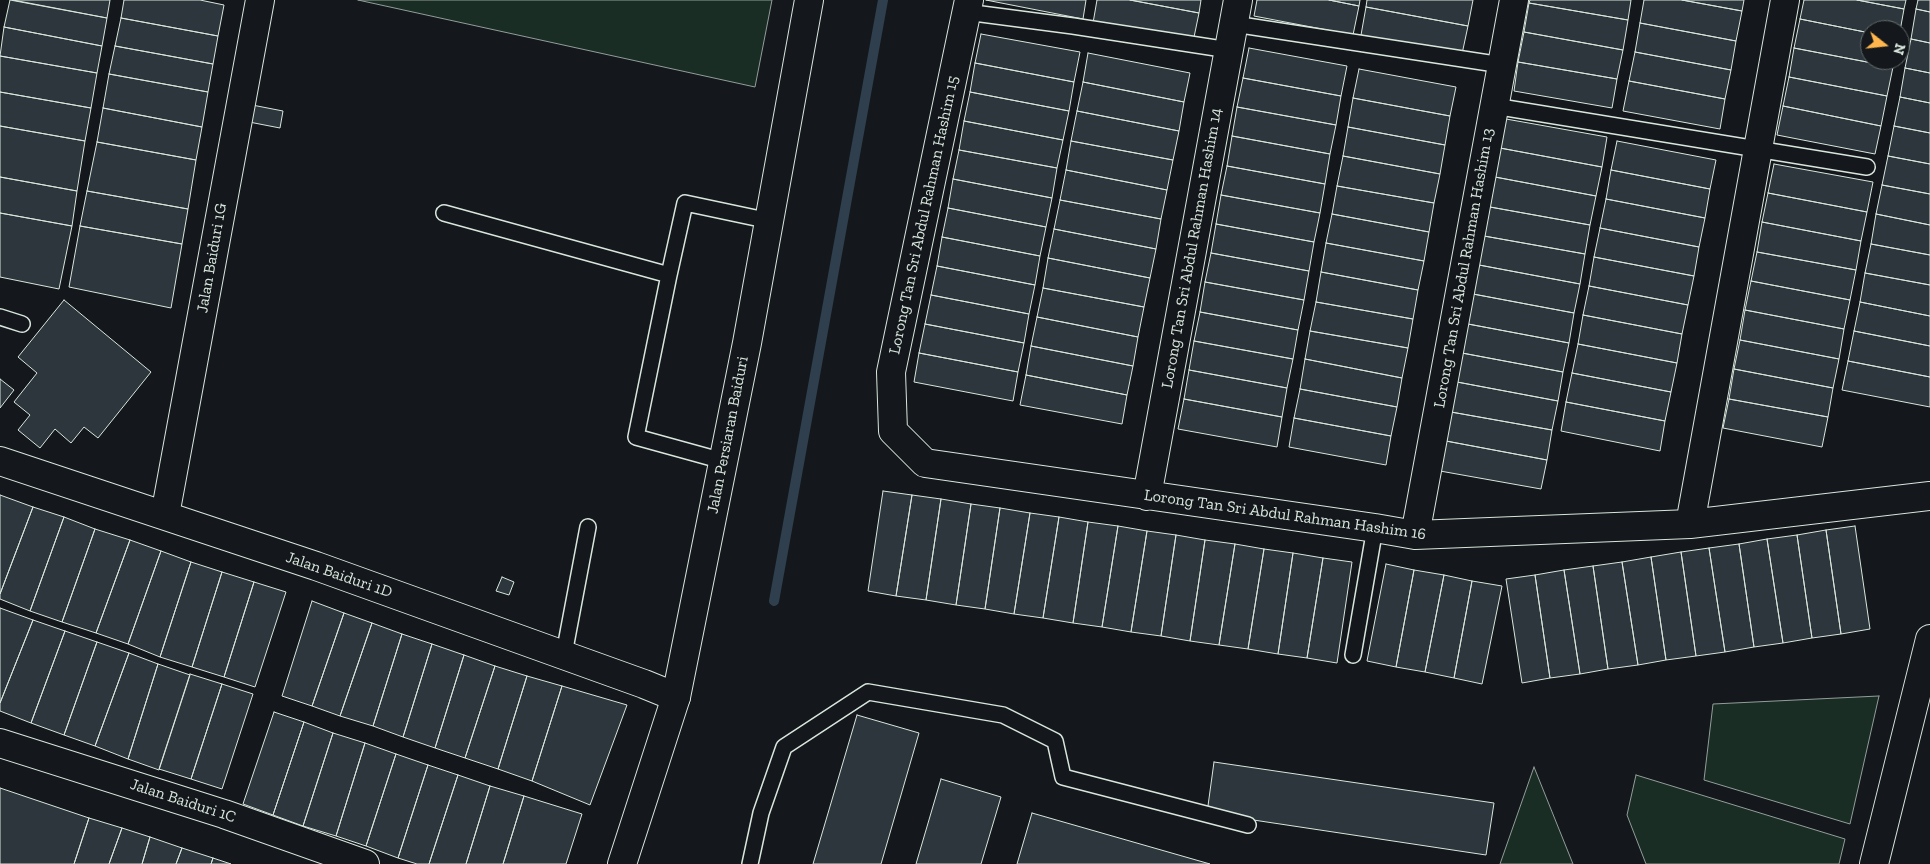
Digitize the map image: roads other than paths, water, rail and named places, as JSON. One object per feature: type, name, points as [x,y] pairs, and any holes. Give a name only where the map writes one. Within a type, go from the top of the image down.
[{"type":"street","name":"Jalan Baiduri 1G","points":[[165,515],[260,0]]},
{"type":"street","name":"Jalan Persiaran Baiduri","points":[[622,864],[676,697],[770,221],[809,0]]},
{"type":"street","name":"Lorong Tan Sri Abdul Rahman Hashim 13","points":[[1415,536],[1514,0]]},
{"type":"street","points":[[1690,524],[1785,0]]},
{"type":"street","name":"Lorong Tan Sri Abdul Rahman Hashim 15","points":[[893,431],[891,372],[967,6]]},
{"type":"street","name":"Lorong Tan Sri Abdul Rahman Hashim 14","points":[[1146,496],[1236,12]]},
{"type":"street","name":"Lorong Tan Sri Abdul Rahman Hashim 16","points":[[893,431],[925,463],[1375,528],[1415,536],[1690,524],[1930,496]]},
{"type":"street","name":"Jalan Baiduri 1D","points":[[0,462],[316,566],[564,654],[676,697]]},
{"type":"street","points":[[1874,864],[1930,639]]},
{"type":"street","name":"Jalan Baiduri 1C","points":[[0,743],[224,814],[365,864]]},
{"type":"lane","points":[[967,6],[1073,26],[1229,50]]},
{"type":"lane","points":[[1236,12],[1502,65]]},
{"type":"lane","points":[[1494,106],[1867,167]]},
{"type":"lane","points":[[723,460],[636,437],[685,203],[770,221]]},
{"type":"lane","points":[[444,213],[669,275]]},
{"type":"lane","points":[[0,317],[22,324]]},
{"type":"lane","points":[[564,654],[588,527]]},
{"type":"lane","points":[[1353,655],[1375,528]]},
{"type":"lane","points":[[750,864],[760,814],[784,747],[868,692],[1003,715],[1055,741],[1063,777],[1248,825]]},
{"type":"waterway","points":[[774,601],[883,0]]}]
